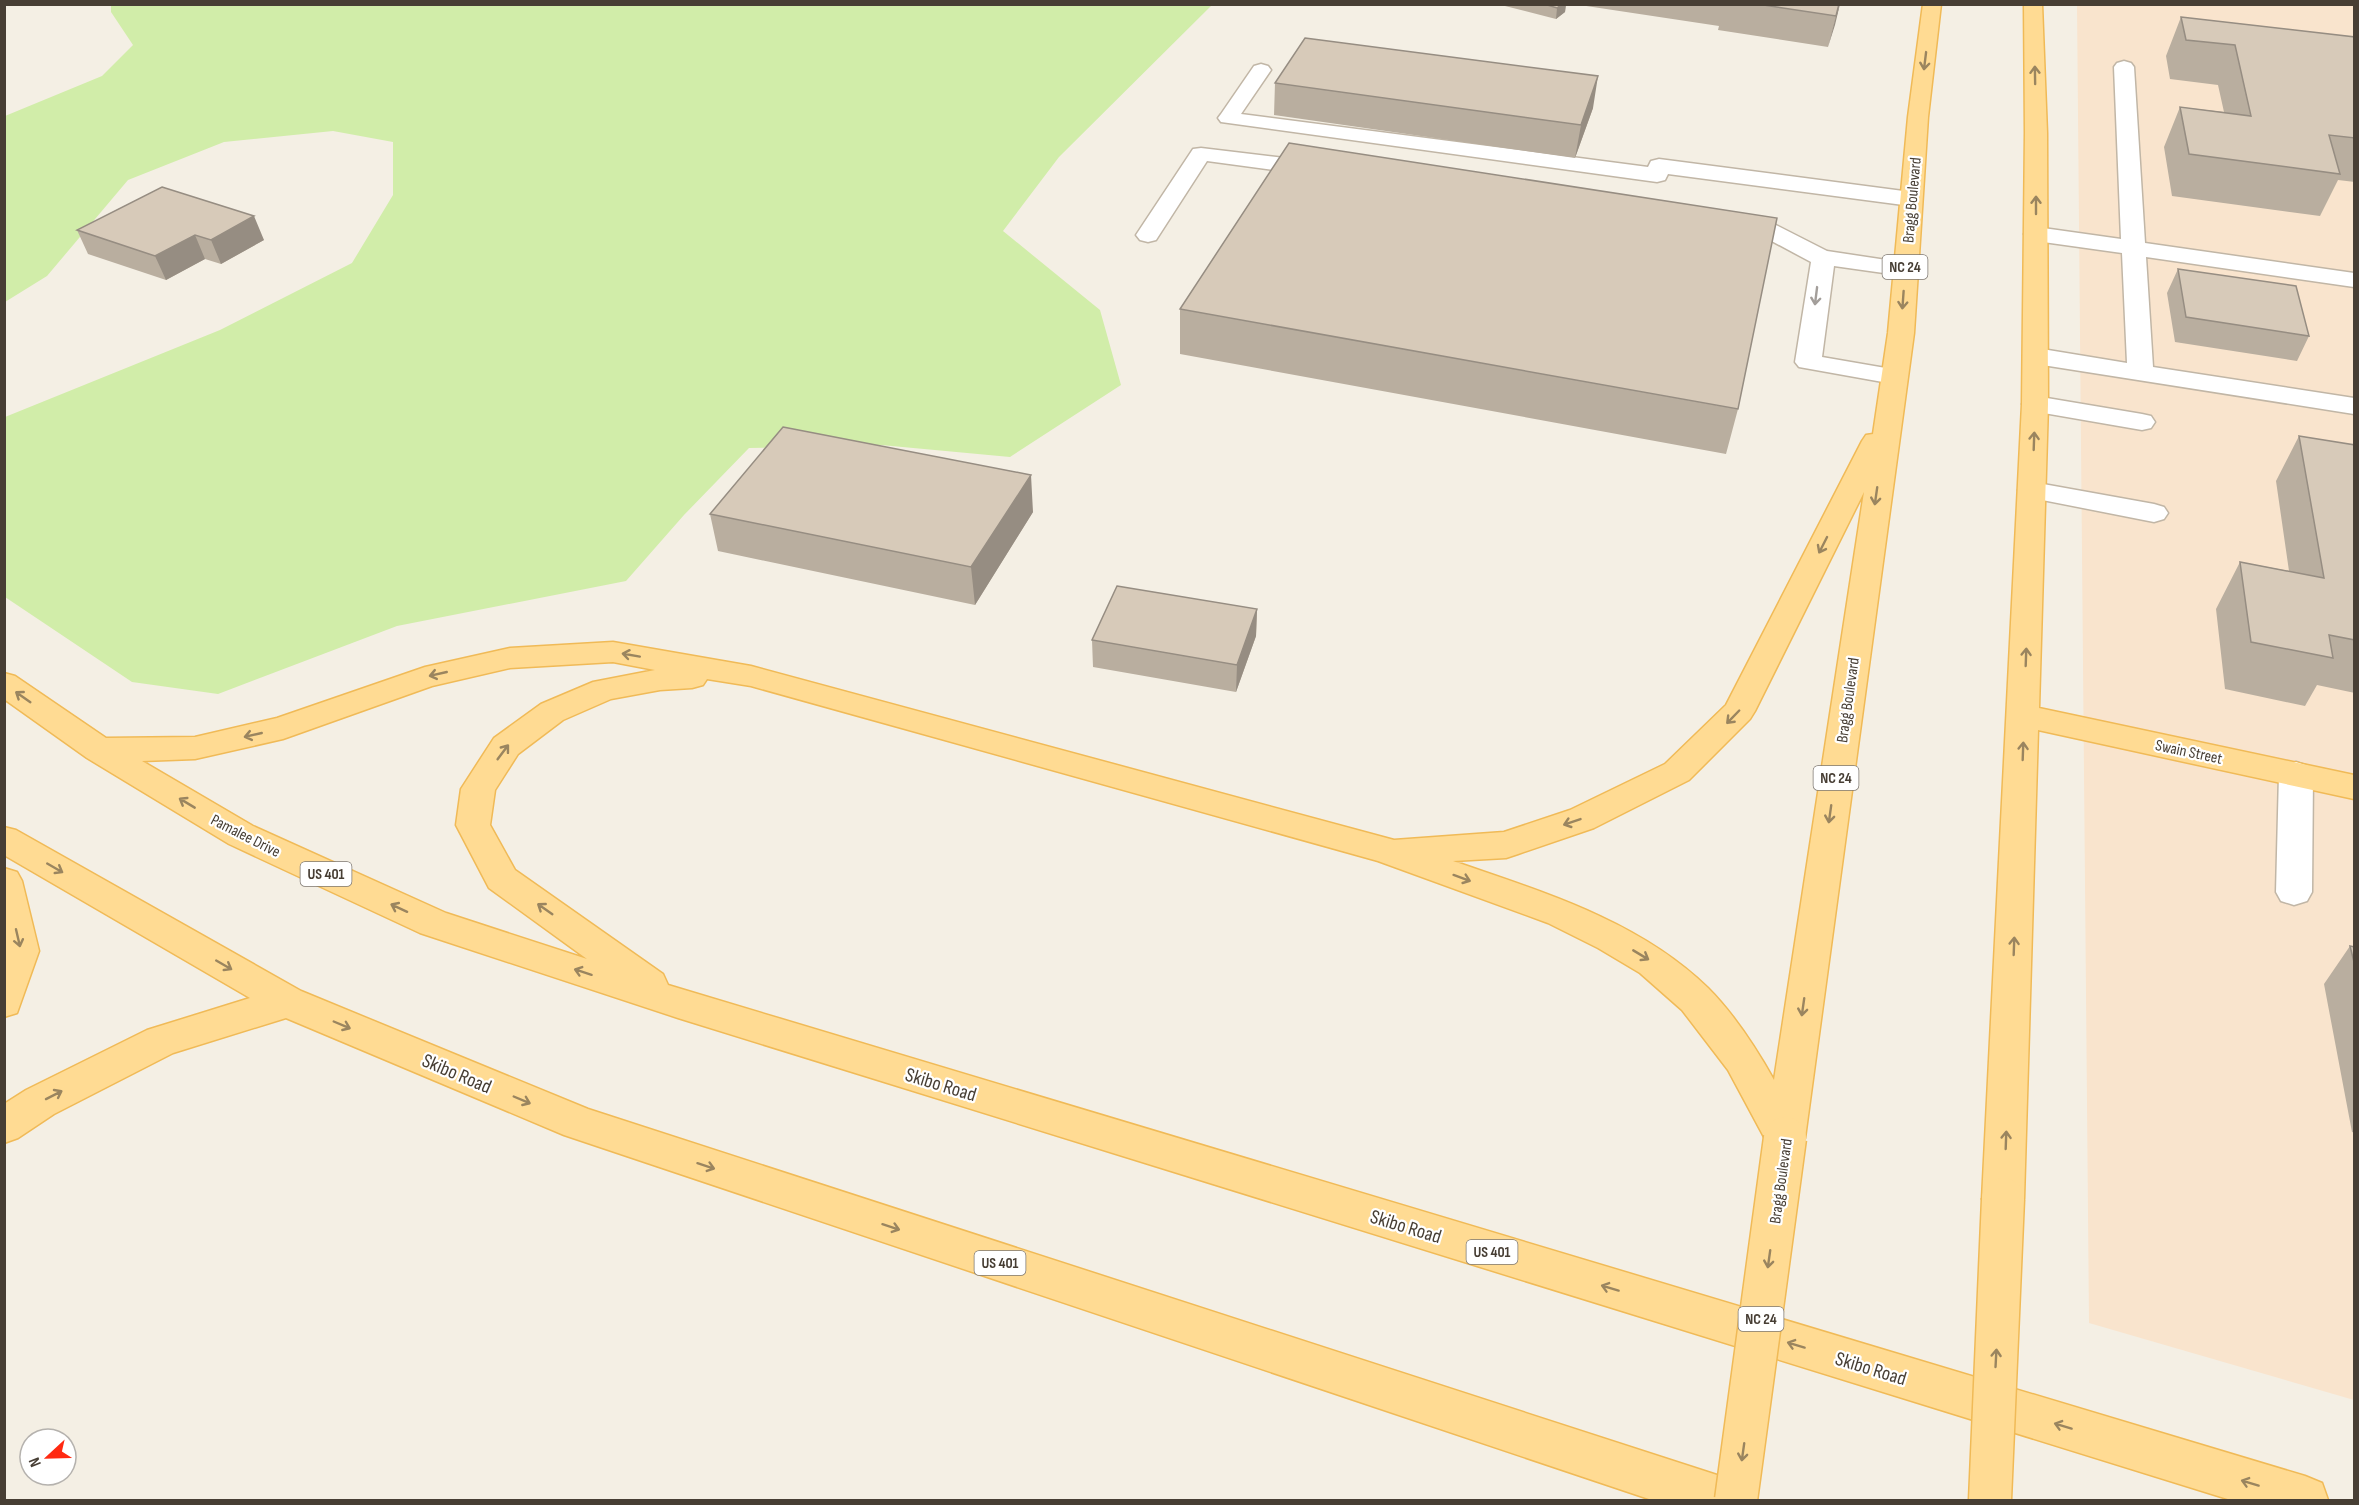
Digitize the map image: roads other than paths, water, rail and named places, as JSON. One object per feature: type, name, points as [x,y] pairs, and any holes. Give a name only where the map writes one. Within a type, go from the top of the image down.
[{"type":"main road","name":"Bragg Boulevard","points":[[1736,1500],[1785,1138],[1901,333],[1918,117],[1932,4]]},
{"type":"main road","points":[[1990,1500],[2024,716],[2035,404],[2036,234],[2033,4]]},
{"type":"main road","points":[[1387,851],[1506,845],[1582,819],[1677,772],[1739,711],[1888,418]]},
{"type":"main road","points":[[99,750],[195,748],[283,728],[424,677],[510,658],[613,652],[751,676],[1387,851],[1561,913],[1611,938],[1653,963],[1695,999],[1742,1059],[1785,1138]]},
{"type":"main road","points":[[678,1004],[502,879],[473,825],[478,789],[506,746],[552,712],[604,690],[660,680],[751,676]]},
{"type":"main road","name":"Pamalee Drive","points":[[4,683],[99,750],[241,835],[433,923],[678,1004]]},
{"type":"main road","name":"Swain Street","points":[[2024,716],[2355,787]]},
{"type":"main road","name":"US 401","points":[[4,839],[288,1002]]},
{"type":"main road","points":[[4,881],[21,951],[4,1002]]},
{"type":"main road","points":[[4,1126],[40,1102],[161,1041],[288,1002]]},
{"type":"main road","name":"Skibo Road","points":[[288,1002],[578,1123],[1720,1500]]},
{"type":"main road","name":"Skibo Road","points":[[678,1004],[2306,1500]]},
{"type":"lane","points":[[2124,67],[2140,372]]},
{"type":"lane","points":[[1261,70],[1228,118],[1657,175],[1659,166],[1911,199]]},
{"type":"lane","points":[[1148,235],[1201,154],[1343,172]]},
{"type":"lane","points":[[1710,219],[1758,225],[1823,259],[1831,258],[1905,269]]},
{"type":"lane","points":[[2036,234],[2355,280]]},
{"type":"lane","points":[[1823,259],[1809,362],[1894,376]]},
{"type":"lane","points":[[2036,356],[2355,406]]},
{"type":"lane","points":[[2035,404],[2142,422]]},
{"type":"lane","points":[[2032,490],[2154,513]]},
{"type":"lane","points":[[2294,892],[2296,774]]}]
